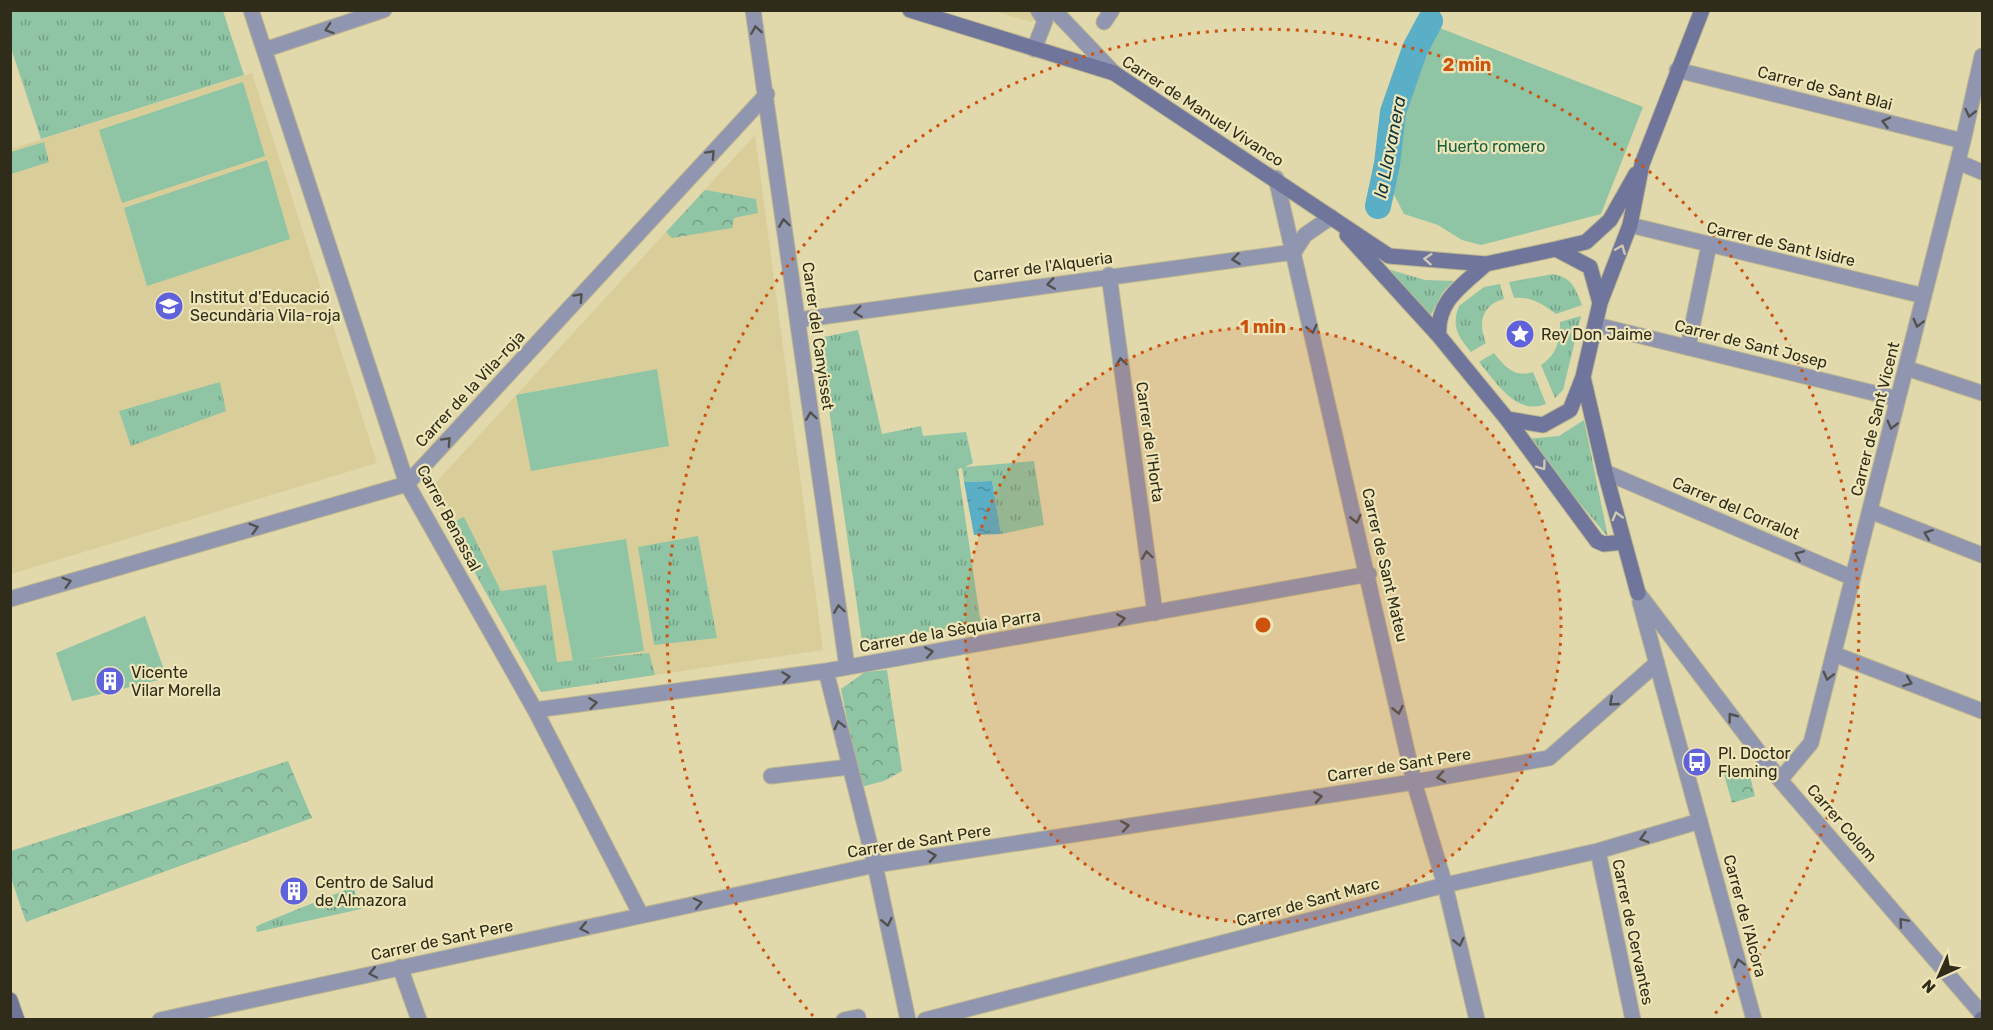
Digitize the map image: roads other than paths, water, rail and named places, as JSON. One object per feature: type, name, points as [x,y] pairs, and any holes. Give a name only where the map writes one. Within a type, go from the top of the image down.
[{"type":"street","name":"Carrer Benassal","points":[[250,10],[407,484],[535,711],[641,915]]},
{"type":"street","points":[[264,50],[384,10]]},
{"type":"street","name":"Carrer del Canyisset","points":[[753,10],[847,667]]},
{"type":"street","name":"Carrer de Manuel Vivanco","points":[[910,10],[1114,73],[1276,178],[1331,217]]},
{"type":"street","points":[[1034,49],[1045,21],[1038,10]]},
{"type":"street","points":[[1054,10],[1114,73]]},
{"type":"street","points":[[1507,419],[1544,425],[1570,410],[1583,377],[1599,303],[1630,225],[1642,164],[1702,10]]},
{"type":"street","name":"Carrer de Sant Vicent","points":[[1780,780],[1811,743],[1983,56]]},
{"type":"street","name":"Carrer de Sant Blai","points":[[1677,70],[1963,141]]},
{"type":"street","name":"Carrer de la Vila-roja","points":[[407,484],[766,94]]},
{"type":"street","points":[[1958,162],[1983,172]]},
{"type":"street","points":[[1331,217],[1389,256],[1486,264],[1586,242],[1610,220],[1642,164]]},
{"type":"street","name":"Carrer de Sant Mateu","points":[[1276,178],[1369,574],[1414,782],[1445,885],[1477,1020]]},
{"type":"street","points":[[1294,252],[1305,235],[1331,217]]},
{"type":"street","points":[[1331,217],[1439,336],[1507,419],[1597,541],[1604,544],[1624,542]]},
{"type":"street","name":"Carrer de Sant Isidre","points":[[1630,225],[1924,296]]},
{"type":"street","points":[[1688,347],[1709,245]]},
{"type":"street","points":[[1556,249],[1590,267],[1599,303]]},
{"type":"street","name":"Carrer de l'Alqueria","points":[[798,321],[1109,275],[1294,252]]},
{"type":"street","points":[[1439,336],[1438,320],[1446,300],[1486,264]]},
{"type":"street","name":"Carrer de l'Horta","points":[[1109,275],[1155,613]]},
{"type":"street","name":"Carrer de Sant Josep","points":[[1596,325],[1898,399]]},
{"type":"street","points":[[1906,368],[1983,393]]},
{"type":"street","points":[[1583,377],[1605,472],[1638,593]]},
{"type":"street","name":"Carrer del Corralot","points":[[1605,472],[1853,578]]},
{"type":"street","points":[[10,599],[407,484]]},
{"type":"street","points":[[1869,511],[1983,555]]},
{"type":"street","name":"Carrer de la Sèquia Parra","points":[[535,711],[826,671],[1369,574]]},
{"type":"street","name":"Carrer de l'Alcora","points":[[1638,593],[1754,1020]]},
{"type":"street","name":"Carrer Colom","points":[[1638,593],[1780,780],[1983,1014]]},
{"type":"street","points":[[1834,654],[1983,711]]},
{"type":"street","name":"Carrer de Sant Pere","points":[[160,1020],[875,865],[1414,782],[1549,758],[1657,663]]},
{"type":"street","points":[[826,671],[875,865],[908,1020]]},
{"type":"street","points":[[771,776],[849,767]]},
{"type":"street","name":"Carrer de Sant Marc","points":[[925,1020],[1445,885],[1598,851],[1700,821]]},
{"type":"street","name":"Carrer de Cervantes","points":[[1598,851],[1633,1020]]},
{"type":"street","points":[[400,967],[419,1020]]},
{"type":"street","points":[[10,1000],[17,1020]]},
{"type":"water","points":[[992,481],[1001,534],[974,535],[964,482]]},
{"type":"waterway","name":"la Llavanera","points":[[1378,206],[1387,164],[1393,112],[1415,49],[1430,21]]},
{"type":"place","name":"Institut d'Educació Secundària Vila-roja","points":[[169,306]]},
{"type":"place","name":"Rey Don Jaime","points":[[1520,334]]},
{"type":"place","name":"Vicente Vilar Morella","points":[[110,681]]},
{"type":"place","name":"Pl. Doctor Fleming","points":[[1697,762]]},
{"type":"place","name":"Centro de Salud de Almazora","points":[[294,891]]},
{"type":"park label","name":"Huerto romero","points":[[1491,146]]}]
